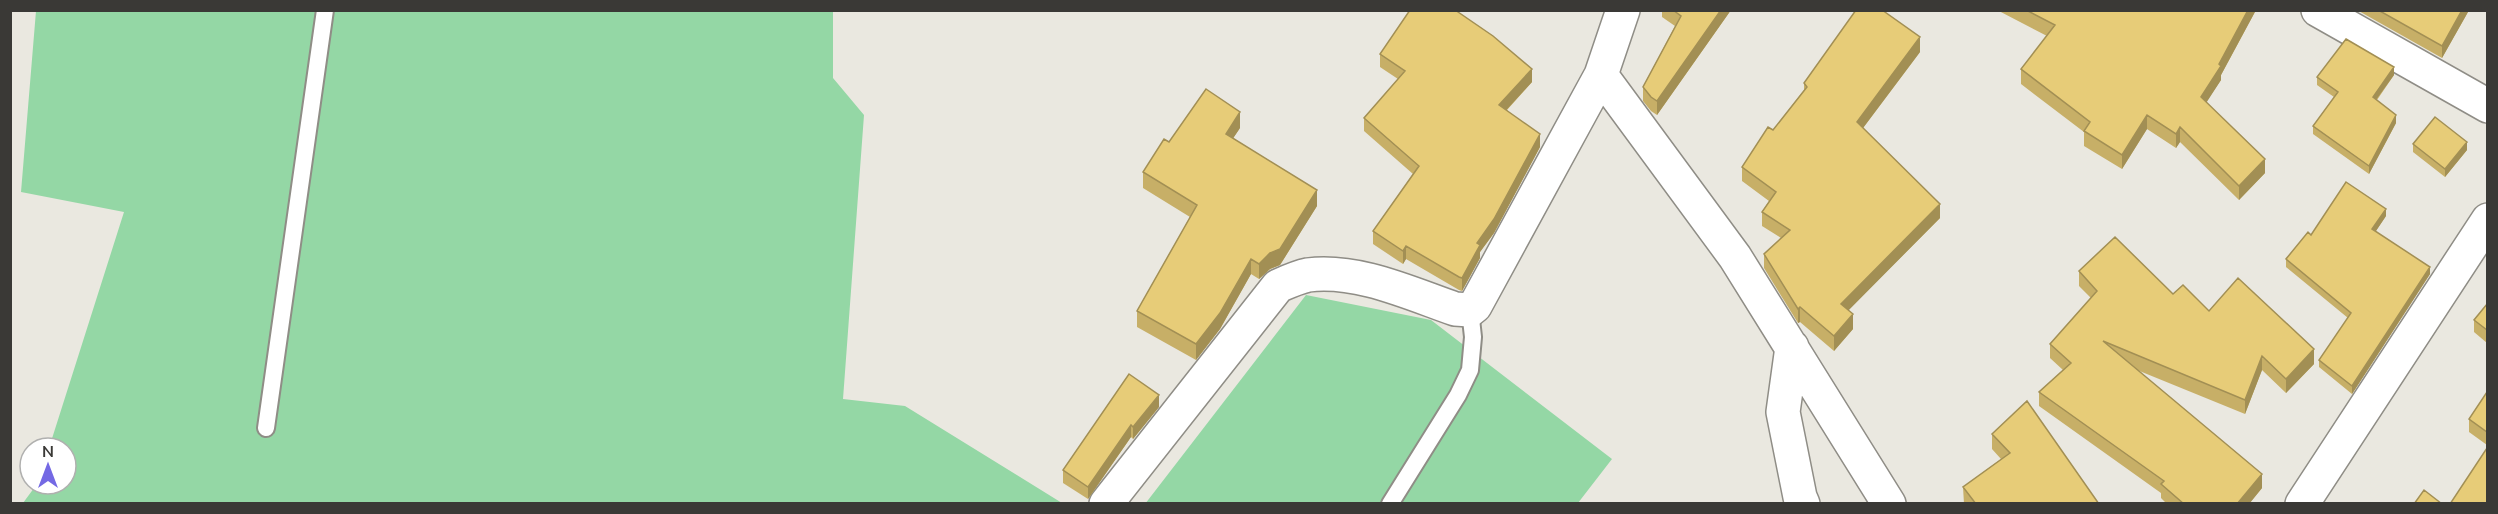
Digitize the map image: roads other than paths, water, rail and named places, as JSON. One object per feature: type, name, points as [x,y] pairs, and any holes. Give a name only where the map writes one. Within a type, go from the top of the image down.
[{"type":"street","points":[[1106,504],[1278,286],[1306,275],[1358,276],[1455,309],[1470,310],[1475,306],[1601,75],[1623,10]]},
{"type":"street","points":[[2318,10],[2487,106]]},
{"type":"street","points":[[1601,75],[1735,257],[1889,504]]},
{"type":"street","points":[[2302,504],[2487,220]]},
{"type":"street","points":[[1792,347],[1783,412],[1803,504]]},
{"type":"lane","points":[[266,428],[325,10]]},
{"type":"lane","points":[[1390,504],[1458,395],[1470,370],[1473,337],[1470,310]]}]
